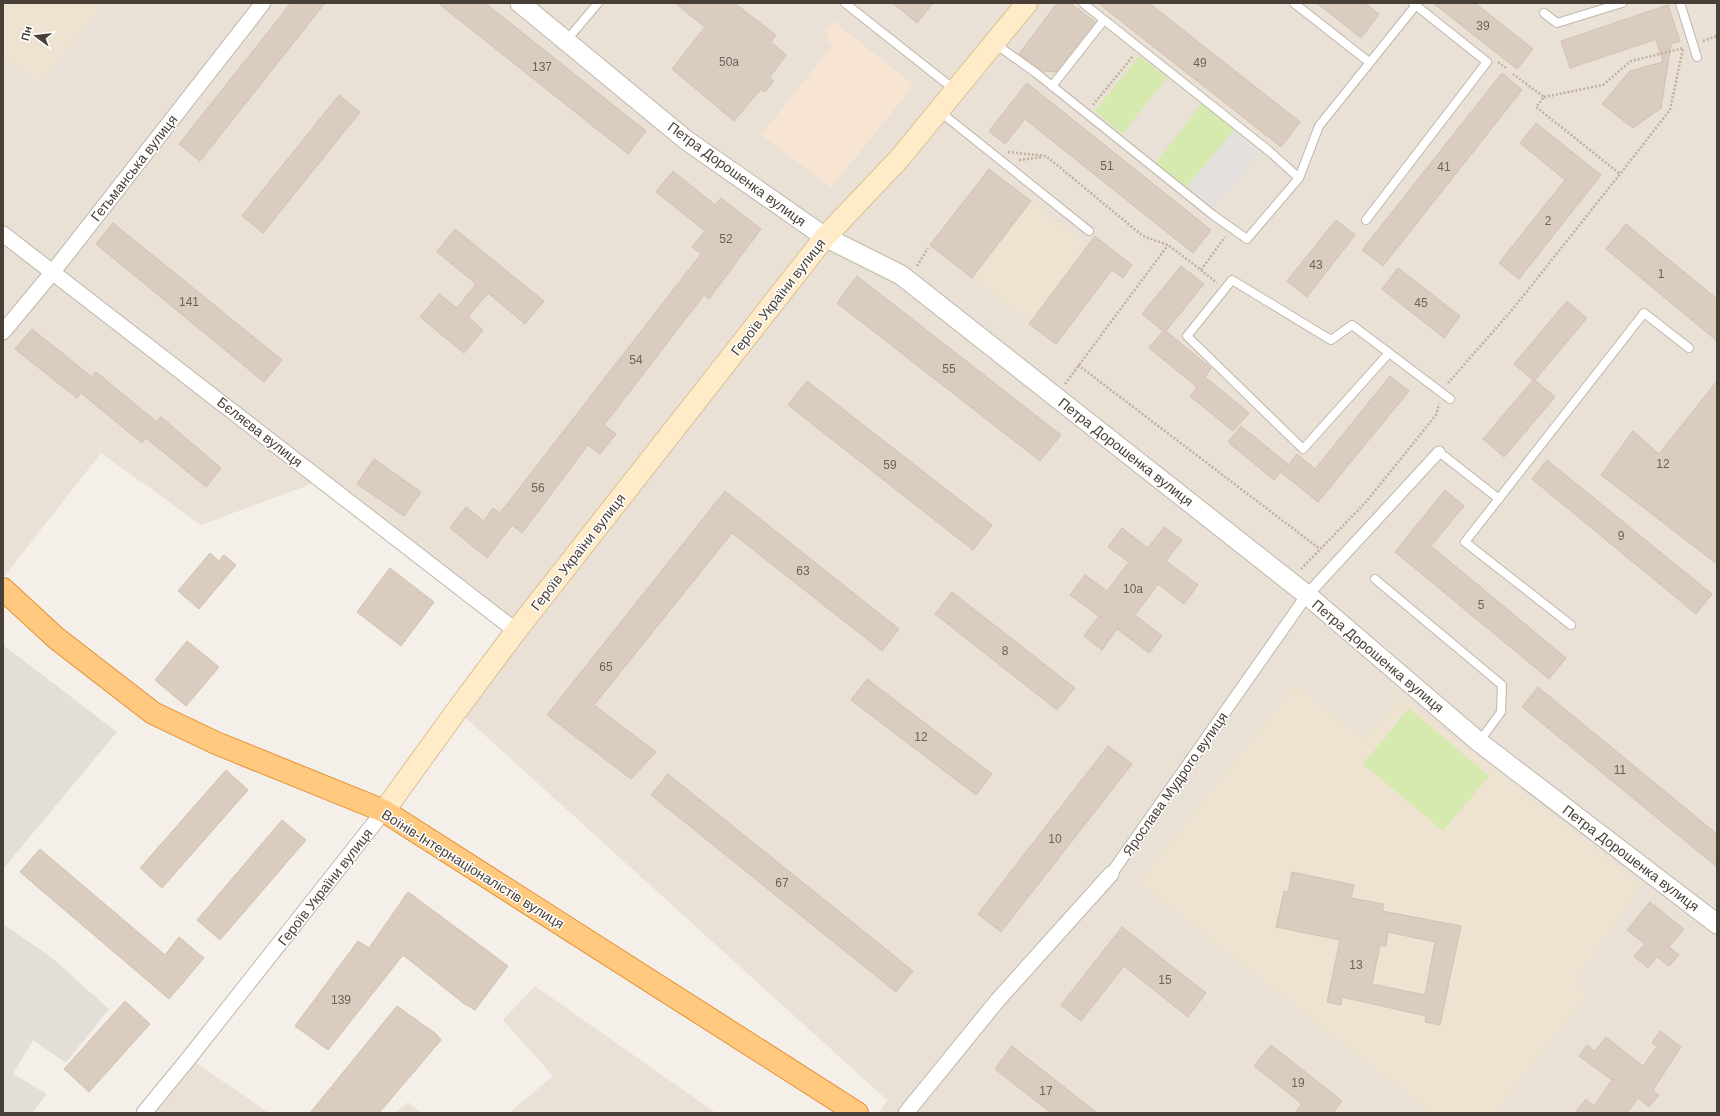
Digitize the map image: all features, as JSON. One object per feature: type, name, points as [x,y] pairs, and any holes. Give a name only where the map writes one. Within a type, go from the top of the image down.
[{"type":"highway","name":"Воїнів-Інтернаціоналістів вулиця","points":[[3,589],[56,638],[152,713],[216,743],[384,812],[857,1113]]},
{"type":"main road","name":"Героїв України вулиця","points":[[384,812],[516,631],[825,237],[899,159],[1027,3]]},
{"type":"street","name":"Гетьманська вулиця","points":[[3,332],[52,272],[263,3]]},
{"type":"street","name":"Петра Дорошенка вулиця","points":[[520,3],[686,140],[825,237],[901,275],[1307,595],[1479,742],[1717,924]]},
{"type":"street","name":"Бєляєва вулиця","points":[[3,234],[516,631]]},
{"type":"street","name":"Ярослава Мудрого вулиця","points":[[906,1113],[997,1001],[1111,874],[1307,595],[1439,452]]},
{"type":"street","name":"Героїв України вулиця","points":[[144,1113],[384,812]]},
{"type":"lane","points":[[566,41],[598,3]]},
{"type":"lane","points":[[846,3],[955,90]]},
{"type":"lane","points":[[1083,3],[1269,151],[1299,178]]},
{"type":"lane","points":[[1294,3],[1369,62]]},
{"type":"lane","points":[[1544,13],[1557,23],[1622,3]]},
{"type":"lane","points":[[1680,3],[1697,57]]},
{"type":"lane","points":[[993,43],[1036,73],[1247,239],[1299,178],[1319,126],[1414,4],[1487,62],[1366,220]]},
{"type":"lane","points":[[1052,86],[1104,20]]},
{"type":"lane","points":[[938,110],[1089,231]]},
{"type":"lane","points":[[1389,353],[1303,449],[1187,336],[1232,280],[1331,340],[1352,325],[1450,399]]},
{"type":"lane","points":[[1571,625],[1465,542],[1644,313],[1689,348]]},
{"type":"lane","points":[[1439,452],[1500,499]]},
{"type":"lane","points":[[1375,579],[1502,685],[1501,712],[1479,742]]},
{"type":"path","points":[[1086,113],[1140,48]]},
{"type":"path","points":[[1441,392],[1512,310],[1620,174],[1670,110],[1683,48],[1632,61],[1603,85],[1544,97],[1536,107],[1620,174]]},
{"type":"path","points":[[1513,74],[1544,97]]},
{"type":"path","points":[[1007,152],[1046,156],[1143,236],[1168,245],[1225,290]]},
{"type":"path","points":[[1201,270],[1232,228]]},
{"type":"path","points":[[1063,386],[1168,245]]},
{"type":"path","points":[[915,268],[928,248]]},
{"type":"path","points":[[1078,365],[1320,549]]},
{"type":"path","points":[[1297,572],[1366,502],[1436,415]]},
{"type":"shaded area","points":[[3,3],[1717,3],[1717,1113],[879,1113],[887,1100],[457,710],[515,631],[322,480],[201,525],[101,453],[3,578]]},
{"type":"shaded area","points":[[3,3],[105,3],[39,85],[3,56]]},
{"type":"shaded area","points":[[833,21],[914,85],[831,188],[761,135],[832,46],[825,39],[829,34],[826,31]]},
{"type":"shaded area","points":[[1235,129],[1261,151],[1212,209],[1187,187]]},
{"type":"shaded area","points":[[989,169],[1087,245],[1030,323],[930,245]]},
{"type":"shaded area","points":[[3,645],[117,732],[3,869]]},
{"type":"shaded area","points":[[1295,684],[1364,739],[1402,697],[1642,885],[1575,982],[1590,993],[1495,1113],[1430,1113],[1138,883]]},
{"type":"shaded area","points":[[3,924],[52,958],[109,1009],[66,1063],[33,1040],[13,1074],[47,1094],[32,1113],[3,1113]]},
{"type":"shaded area","points":[[535,986],[716,1113],[509,1113],[553,1076],[503,1020]]},
{"type":"shaded area","points":[[189,1058],[269,1113],[144,1113]]},
{"type":"shaded area","points":[[408,1102],[422,1113],[395,1113]]},
{"type":"green space","points":[[1139,56],[1167,78],[1122,134],[1095,111]]},
{"type":"green space","points":[[1202,103],[1235,129],[1187,187],[1156,163]]},
{"type":"green space","points":[[1409,708],[1489,776],[1443,831],[1363,764]]},
{"type":"building","points":[[291,3],[325,3],[200,161],[179,144]]},
{"type":"building","points":[[438,3],[485,3],[646,131],[628,154]]},
{"type":"building","points":[[675,3],[734,3],[776,35],[771,42],[786,55],[770,77],[774,81],[765,92],[761,89],[734,121],[672,69],[705,27]]},
{"type":"building","points":[[893,3],[933,3],[917,23]]},
{"type":"building","points":[[1057,3],[1070,3],[1095,22],[1056,72],[1043,71],[1019,54]]},
{"type":"building","points":[[1098,3],[1149,3],[1300,122],[1281,147]]},
{"type":"building","points":[[1317,3],[1365,3],[1379,14],[1361,38]]},
{"type":"building","points":[[1433,3],[1475,3],[1533,49],[1517,69]]},
{"type":"building","points":[[1668,5],[1680,41],[1671,44],[1661,108],[1633,128],[1602,104],[1630,71],[1663,62],[1656,40],[1657,39],[1570,68],[1561,41]]},
{"type":"building","points":[[1502,73],[1522,90],[1383,266],[1362,250]]},
{"type":"building","points":[[1027,83],[1211,230],[1193,253],[1025,119],[1005,144],[989,131]]},
{"type":"building","points":[[339,95],[360,112],[263,233],[242,216]]},
{"type":"building","points":[[1536,123],[1601,175],[1519,279],[1499,263],[1565,180],[1520,143]]},
{"type":"building","points":[[989,169],[1031,201],[972,278],[930,245]]},
{"type":"building","points":[[673,171],[715,205],[721,198],[761,229],[709,299],[704,295],[604,425],[616,434],[600,454],[588,445],[522,533],[512,525],[487,558],[450,528],[466,507],[484,521],[493,508],[500,513],[701,254],[692,247],[705,231],[656,192]]},
{"type":"building","points":[[1336,220],[1355,235],[1307,297],[1287,281]]},
{"type":"building","points":[[113,223],[282,360],[264,382],[96,244]]},
{"type":"building","points":[[1626,224],[1717,299],[1717,341],[1606,249]]},
{"type":"building","points":[[455,229],[544,301],[525,324],[488,293],[468,317],[483,330],[464,353],[420,317],[439,294],[457,308],[476,284],[437,252]]},
{"type":"building","points":[[1095,236],[1132,265],[1123,278],[1112,270],[1056,344],[1029,324]]},
{"type":"building","points":[[1181,266],[1204,284],[1166,331],[1211,368],[1205,377],[1249,413],[1233,431],[1190,396],[1197,387],[1149,348],[1163,331],[1142,314]]},
{"type":"building","points":[[1398,268],[1460,316],[1444,338],[1382,289]]},
{"type":"building","points":[[857,276],[1061,435],[1040,461],[837,303]]},
{"type":"building","points":[[1567,301],[1587,318],[1535,380],[1555,397],[1504,457],[1483,439],[1533,380],[1514,364]]},
{"type":"building","points":[[32,329],[92,377],[96,372],[157,422],[161,417],[221,468],[206,487],[146,438],[142,443],[81,393],[77,398],[15,349]]},
{"type":"building","points":[[1390,376],[1409,391],[1318,502],[1282,473],[1297,454],[1315,469]]},
{"type":"building","points":[[807,381],[992,525],[973,550],[788,405]]},
{"type":"building","points":[[1717,381],[1717,564],[1601,475],[1633,431],[1659,454]]},
{"type":"building","points":[[1241,426],[1288,464],[1274,480],[1228,442]]},
{"type":"building","points":[[374,459],[421,492],[404,516],[357,484]]},
{"type":"building","points":[[1547,460],[1712,594],[1696,614],[1532,479]]},
{"type":"building","points":[[1445,490],[1464,506],[1431,546],[1566,658],[1549,679],[1395,552]]},
{"type":"building","points":[[725,491],[899,629],[882,651],[732,533],[594,705],[656,752],[631,779],[547,715]]},
{"type":"building","points":[[1164,527],[1182,540],[1166,561],[1198,585],[1184,604],[1158,584],[1135,615],[1162,636],[1149,653],[1117,629],[1102,650],[1084,636],[1099,616],[1070,595],[1085,575],[1107,591],[1129,562],[1108,547],[1122,528],[1148,548]]},
{"type":"building","points":[[210,553],[219,561],[224,555],[236,565],[199,609],[178,591]]},
{"type":"building","points":[[390,568],[434,602],[401,646],[357,612]]},
{"type":"building","points":[[952,592],[1075,688],[1057,710],[935,614]]},
{"type":"building","points":[[187,641],[219,667],[186,706],[155,680]]},
{"type":"building","points":[[867,679],[992,774],[976,795],[851,700]]},
{"type":"building","points":[[1538,687],[1717,834],[1717,867],[1522,707]]},
{"type":"building","points":[[1108,746],[1132,764],[1001,932],[978,914]]},
{"type":"building","points":[[226,770],[248,790],[162,888],[140,868]]},
{"type":"building","points":[[668,774],[913,971],[896,992],[651,795]]},
{"type":"building","points":[[282,820],[306,840],[220,940],[197,920]]},
{"type":"building","points":[[40,849],[165,955],[179,937],[204,958],[169,999],[20,872]]},
{"type":"building","points":[[1292,872],[1354,885],[1351,898],[1384,904],[1382,911],[1461,926],[1440,1025],[1425,1022],[1426,1016],[1342,997],[1341,1005],[1327,1002],[1340,940],[1276,927],[1284,891],[1288,892]],"holes":[[[1388,932],[1435,942],[1425,995],[1372,984],[1380,945],[1386,946]]]},
{"type":"building","points":[[408,892],[508,966],[475,1010],[463,1003],[403,955],[328,1050],[295,1026],[358,941],[369,948]]},
{"type":"building","points":[[1650,902],[1684,929],[1669,947],[1679,955],[1669,966],[1657,957],[1648,968],[1634,956],[1645,944],[1627,930]]},
{"type":"building","points":[[1122,927],[1206,993],[1188,1017],[1124,966],[1081,1021],[1061,1005]]},
{"type":"building","points":[[125,1001],[150,1024],[89,1092],[64,1069]]},
{"type":"building","points":[[397,1006],[436,1034],[441,1040],[379,1113],[310,1113]]},
{"type":"building","points":[[1660,1031],[1681,1047],[1653,1090],[1659,1095],[1649,1107],[1638,1098],[1627,1113],[1575,1113],[1586,1099],[1594,1106],[1612,1080],[1579,1056],[1587,1045],[1595,1051],[1606,1037],[1643,1066],[1657,1047],[1652,1043]]},
{"type":"building","points":[[1271,1045],[1342,1101],[1333,1113],[1295,1113],[1302,1104],[1254,1066]]},
{"type":"building","points":[[1012,1046],[1097,1113],[1051,1113],[995,1069]]}]
